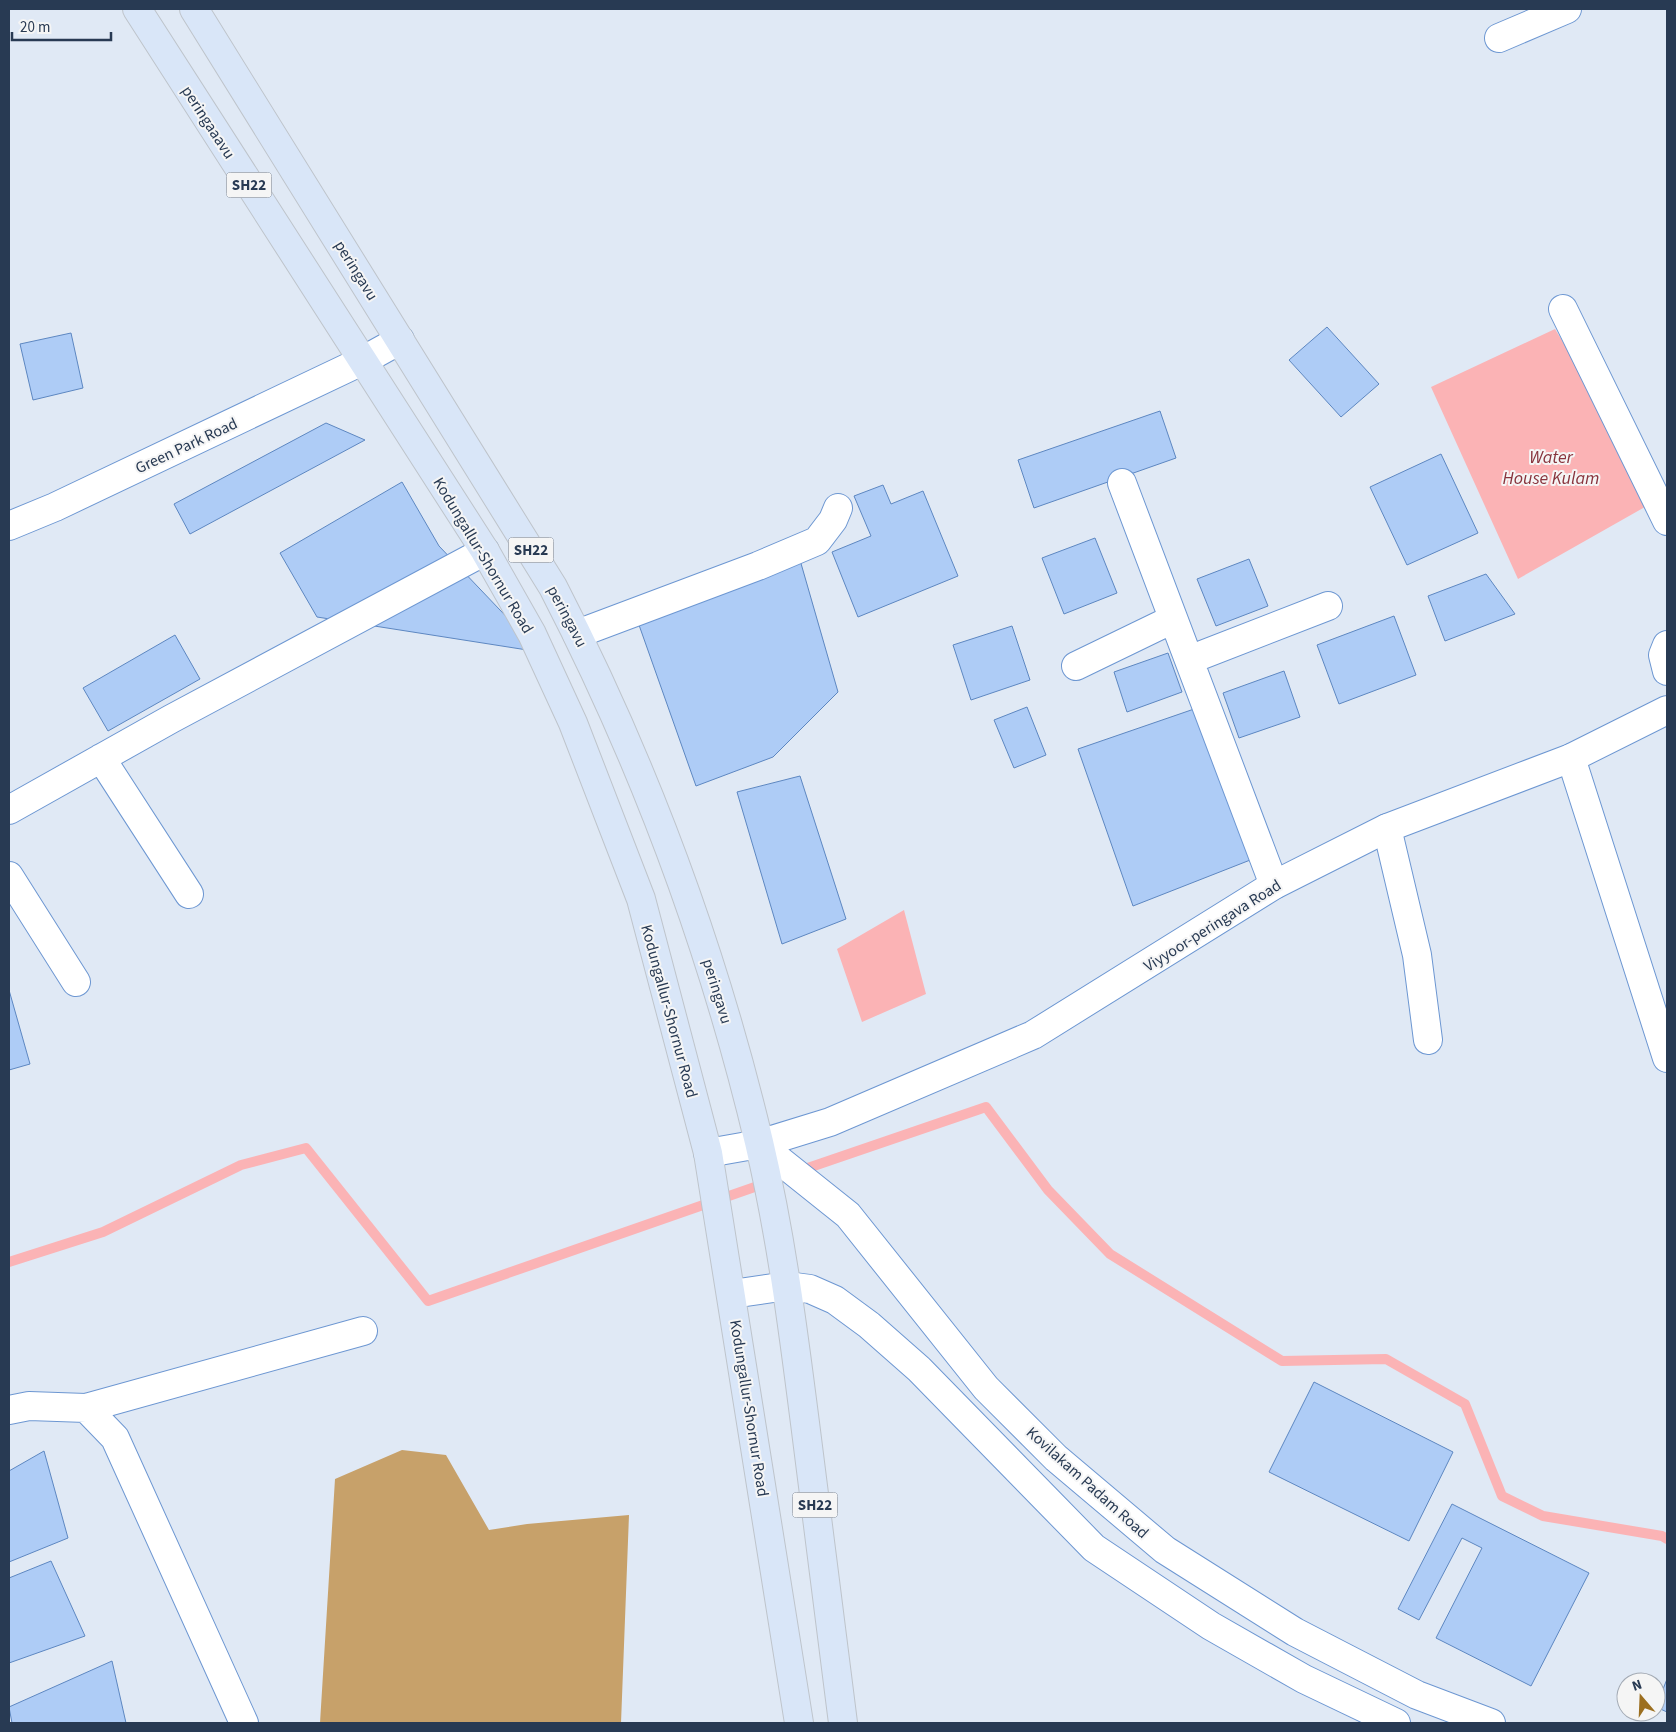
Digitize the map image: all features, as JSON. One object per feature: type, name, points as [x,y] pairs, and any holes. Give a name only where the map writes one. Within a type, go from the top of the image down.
[{"type":"main road","name":"peringaaavu","points":[[137,9],[362,361]]},
{"type":"main road","name":"peringavu","points":[[194,9],[510,514],[553,587],[577,634],[647,790],[685,887],[730,1029],[763,1150]]},
{"type":"main road","name":"Kodungallur-Shornur Road","points":[[362,361],[485,551],[532,634],[573,723],[641,899],[709,1159],[799,1723]]},
{"type":"main road","name":"SH22","points":[[763,1150],[787,1286],[843,1723]]},
{"type":"street","points":[[1499,38],[1567,9]]},
{"type":"street","points":[[1563,309],[1667,521]]},
{"type":"street","name":"Green Park Road","points":[[9,526],[55,507],[362,361],[400,340]]},
{"type":"street","points":[[1122,483],[1274,885]]},
{"type":"street","points":[[577,634],[758,566],[817,541],[833,520],[838,508]]},
{"type":"street","points":[[9,810],[101,758],[485,551]]},
{"type":"street","points":[[1189,660],[1328,606]]},
{"type":"street","points":[[1076,666],[1173,619]]},
{"type":"street","points":[[1667,646],[1664,654],[1667,671]]},
{"type":"street","name":"Viyyoor-peringava Road","points":[[709,1159],[763,1150],[1033,1035],[1274,885],[1387,828],[1571,758],[1667,710]]},
{"type":"street","points":[[101,758],[189,894]]},
{"type":"street","points":[[1571,758],[1667,1058]]},
{"type":"street","points":[[1387,828],[1417,955],[1428,1040]]},
{"type":"street","points":[[9,876],[76,982]]},
{"type":"street","name":"Kovilakam Padam Road","points":[[763,1150],[848,1216],[986,1388],[1056,1458],[1165,1550],[1295,1632],[1417,1695],[1491,1723]]},
{"type":"street","points":[[732,1294],[787,1286],[810,1289],[835,1300],[869,1325],[919,1369],[1094,1548],[1212,1626],[1304,1679],[1396,1723]]},
{"type":"street","points":[[9,1410],[28,1406],[86,1408],[363,1332]]},
{"type":"street","points":[[86,1408],[115,1438],[244,1723]]},
{"type":"shaded area","points":[[402,1450],[446,1455],[489,1530],[527,1524],[629,1515],[621,1723],[320,1723],[335,1479]]},
{"type":"water","name":"Water House Kulam","points":[[1555,329],[1659,499],[1518,579],[1431,387]]},
{"type":"water","points":[[904,910],[926,994],[862,1022],[837,949]]},
{"type":"building","points":[[1327,327],[1379,384],[1341,417],[1289,360]]},
{"type":"building","points":[[71,333],[83,388],[33,400],[20,344]]},
{"type":"building","points":[[1160,411],[1176,458],[1034,508],[1018,460]]},
{"type":"building","points":[[326,423],[365,440],[190,534],[174,504]]},
{"type":"building","points":[[1441,454],[1478,533],[1407,565],[1370,487]]},
{"type":"building","points":[[402,482],[439,546],[540,652],[317,617],[280,553]]},
{"type":"building","points":[[883,485],[891,504],[923,491],[958,576],[858,617],[832,552],[871,536],[854,496]]},
{"type":"building","points":[[1095,538],[1117,593],[1064,614],[1042,558]]},
{"type":"building","points":[[1249,559],[1268,606],[1216,626],[1197,579]]},
{"type":"building","points":[[800,560],[838,692],[773,757],[696,786],[639,625]]},
{"type":"building","points":[[1486,574],[1515,614],[1445,641],[1428,596]]},
{"type":"building","points":[[1394,616],[1416,675],[1339,704],[1317,645]]},
{"type":"building","points":[[1012,626],[1030,680],[971,700],[953,645]]},
{"type":"building","points":[[175,635],[200,679],[108,731],[83,688]]},
{"type":"building","points":[[1168,653],[1182,692],[1127,712],[1114,672]]},
{"type":"building","points":[[1284,671],[1300,717],[1239,738],[1223,693]]},
{"type":"building","points":[[1027,707],[1046,755],[1014,768],[994,720]]},
{"type":"building","points":[[1197,708],[1263,855],[1133,906],[1078,749]]},
{"type":"building","points":[[800,776],[846,919],[782,944],[737,792]]},
{"type":"building","points":[[9,990],[30,1064],[9,1070]]},
{"type":"building","points":[[1314,1382],[1453,1452],[1409,1541],[1269,1472]]},
{"type":"building","points":[[44,1451],[68,1538],[9,1562],[9,1471]]},
{"type":"building","points":[[1452,1504],[1589,1573],[1531,1686],[1436,1638],[1482,1548],[1462,1538],[1419,1620],[1398,1609]]},
{"type":"building","points":[[51,1561],[85,1636],[9,1663],[9,1578]]},
{"type":"building","points":[[112,1661],[126,1723],[12,1723],[9,1707]]},
{"type":"building","points":[[1667,1679],[1667,1712],[1666,1712]]},
{"type":"waterway","points":[[799,1171],[986,1107],[1048,1190],[1110,1254],[1282,1361],[1386,1359],[1465,1404],[1502,1496],[1543,1516],[1662,1536],[1667,1539]]},
{"type":"waterway","points":[[9,1262],[103,1232],[241,1165],[306,1148],[428,1301],[766,1183]]}]
